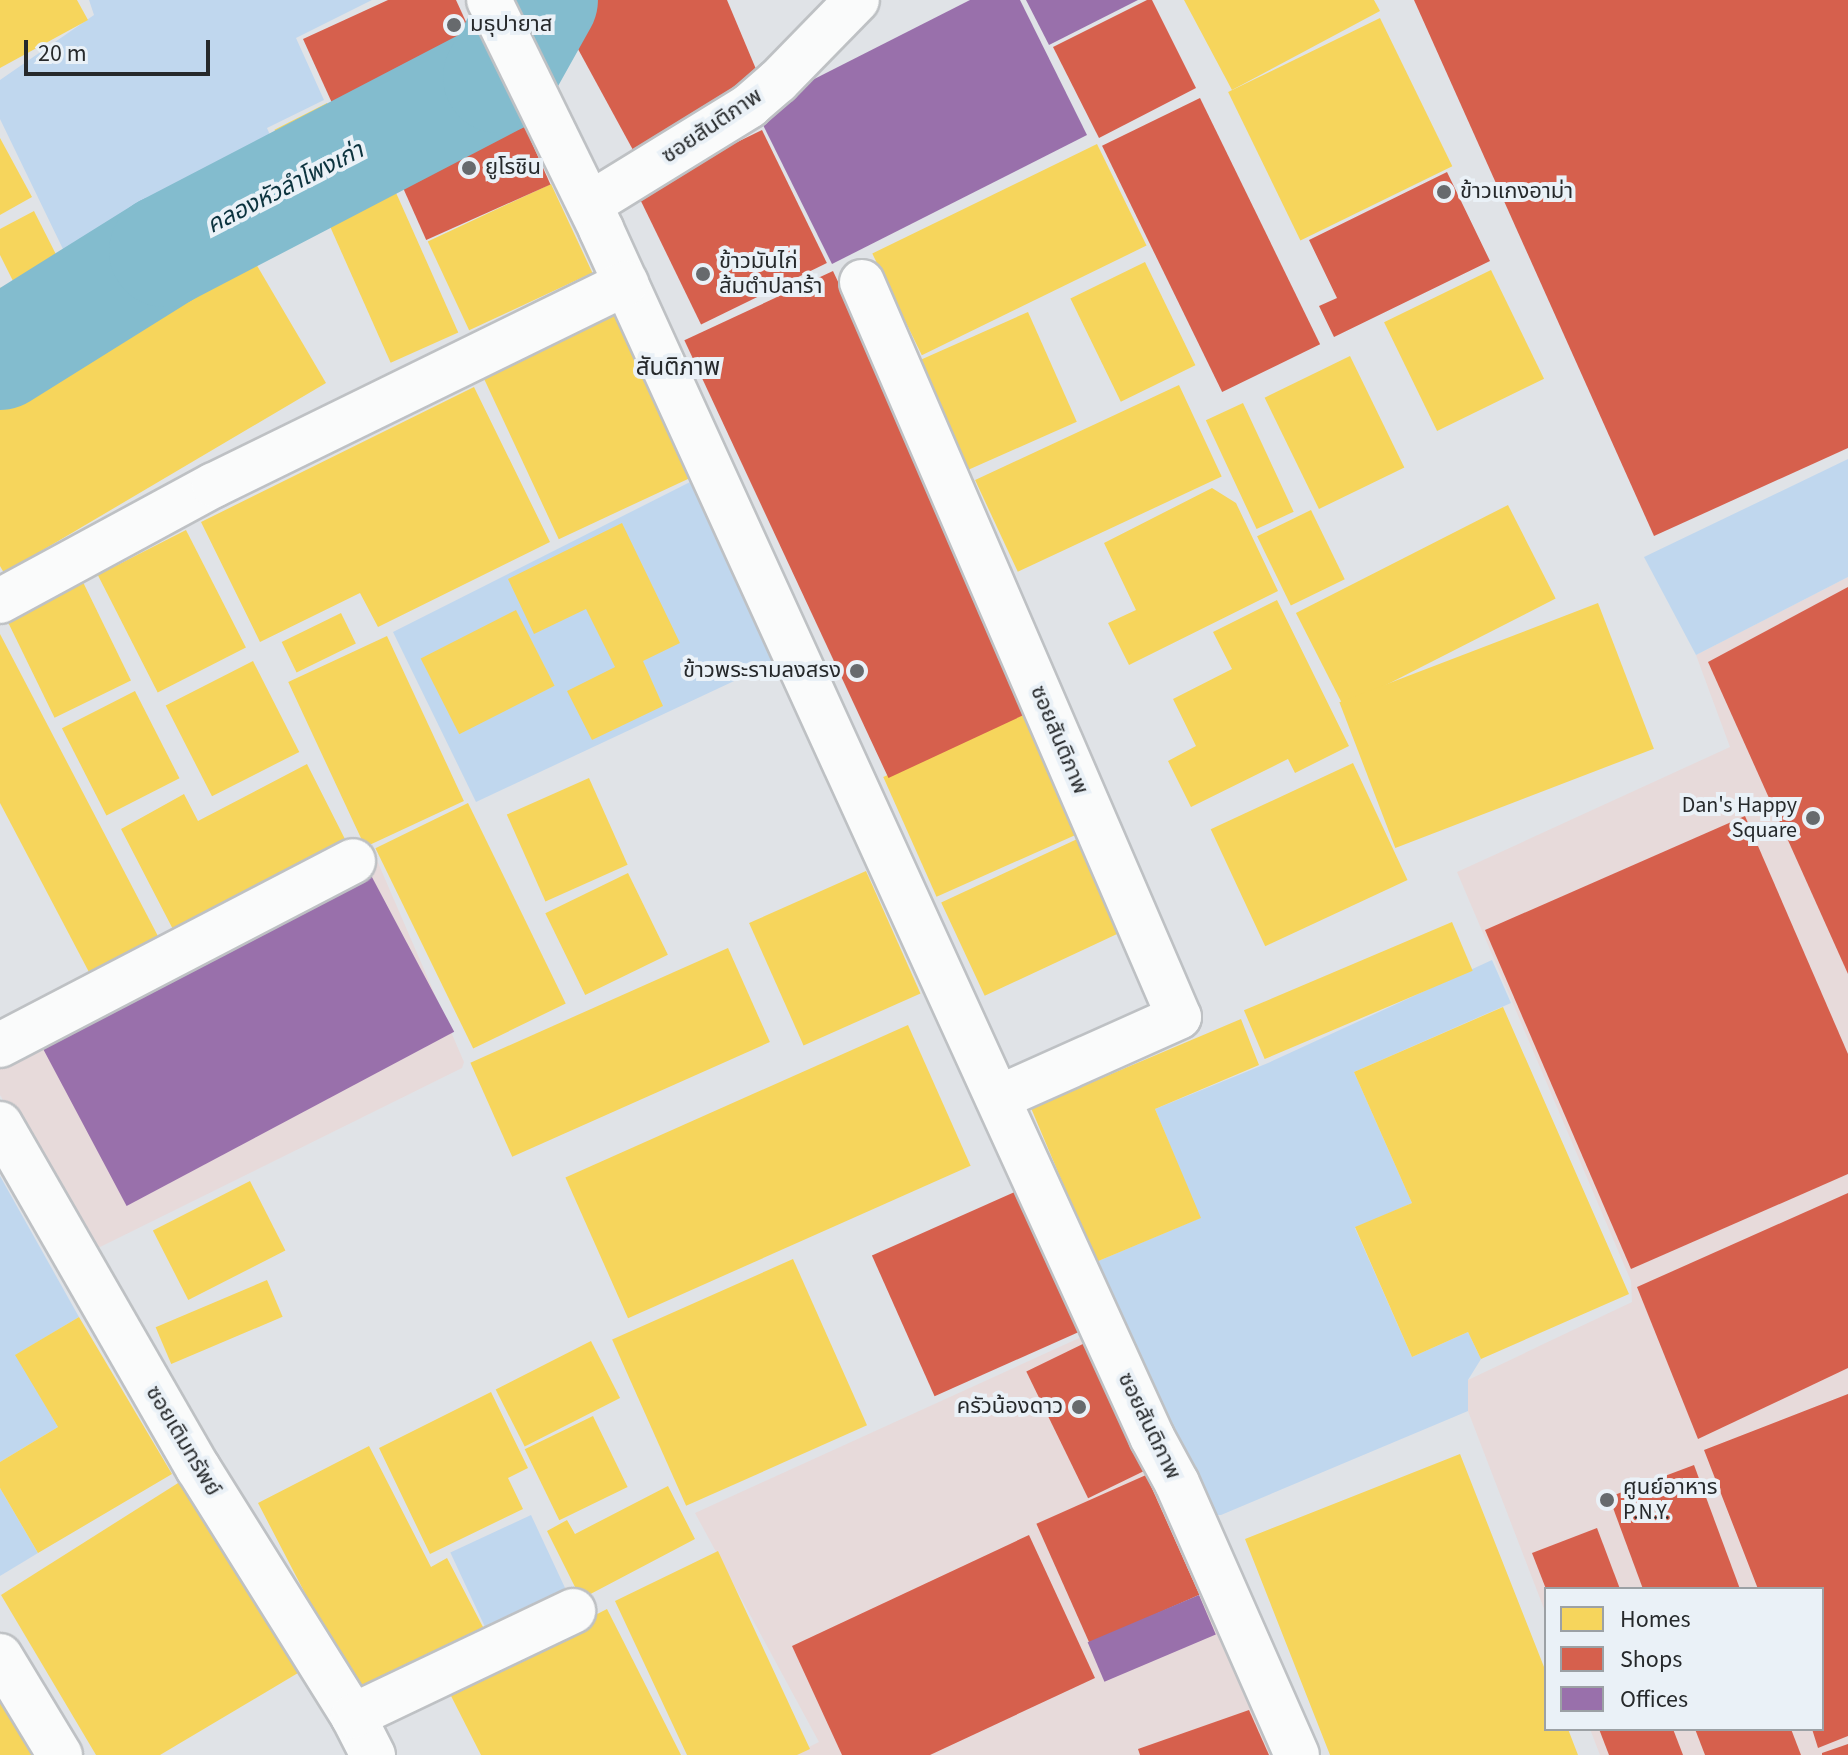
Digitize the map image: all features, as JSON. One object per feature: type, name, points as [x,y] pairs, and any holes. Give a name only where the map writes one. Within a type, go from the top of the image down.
[{"type":"street","name":"ซอยสันติภาพ","points":[[489,0],[590,204],[1000,1097],[1297,1755]]},
{"type":"street","name":"ซอยสันติภาพ","points":[[590,204],[749,106],[778,81],[857,0]]},
{"type":"street","name":"ซอยสันติภาพ","points":[[862,282],[1179,1017],[1000,1097]]},
{"type":"street","points":[[0,601],[214,485],[626,283]]},
{"type":"street","points":[[0,1045],[353,861]]},
{"type":"street","name":"ซอยเติมทรัพย์","points":[[0,1124],[198,1468],[353,1716],[373,1755]]},
{"type":"street","points":[[353,1716],[573,1611]]},
{"type":"street","points":[[0,1656],[60,1755]]},
{"type":"shaded area","points":[[89,0],[372,0],[296,38],[324,100],[267,128],[282,162],[76,276],[0,119],[0,80],[94,15]]},
{"type":"shaded area","points":[[1848,459],[1848,577],[1696,655],[1644,557]]},
{"type":"shaded area","points":[[698,478],[773,659],[768,665],[476,802],[393,632]]},
{"type":"shaded area","points":[[1848,577],[1848,1755],[1600,1755],[1591,1731],[1824,1731],[1824,1587],[1544,1587],[1544,1609],[1468,1411],[1468,1380],[1632,1302],[1631,1281],[1457,872],[1730,747],[1696,655]]},
{"type":"shaded area","points":[[373,851],[464,1062],[462,1068],[92,1251],[0,1095],[0,1053]]},
{"type":"shaded area","points":[[1492,960],[1511,1003],[1354,1072],[1412,1203],[1355,1228],[1412,1357],[1468,1332],[1481,1359],[1468,1380],[1468,1411],[1221,1515],[1211,1515],[1096,1262],[1200,1218],[1155,1109],[1268,1063]]},
{"type":"shaded area","points":[[0,1176],[79,1317],[16,1355],[58,1427],[0,1462]]},
{"type":"shaded area","points":[[1088,1334],[1274,1755],[793,1755],[819,1742],[695,1513]]},
{"type":"shaded area","points":[[0,1488],[38,1553],[0,1576]]},
{"type":"shaded area","points":[[531,1515],[569,1597],[488,1634],[450,1553]]},
{"type":"building: Homes","points":[[0,0],[77,0],[88,20],[0,68]]},
{"type":"building: Homes","points":[[1184,0],[1374,0],[1380,11],[1232,90]]},
{"type":"building: Homes","points":[[1380,18],[1452,166],[1300,240],[1228,92]]},
{"type":"building: Homes","points":[[327,103],[342,132],[289,159],[274,130]]},
{"type":"building: Homes","points":[[0,138],[32,197],[0,215]]},
{"type":"building: Homes","points":[[1097,144],[1147,246],[922,355],[872,254]]},
{"type":"building: Homes","points":[[381,159],[458,333],[391,363],[313,189]]},
{"type":"building: Homes","points":[[551,184],[592,273],[469,330],[428,241]]},
{"type":"building: Homes","points":[[34,211],[69,280],[24,303],[0,255],[0,229]]},
{"type":"building: Homes","points":[[242,240],[326,383],[4,573],[0,566],[0,383]]},
{"type":"building: Homes","points":[[1145,262],[1195,365],[1121,402],[1070,298]]},
{"type":"building: Homes","points":[[1491,270],[1544,379],[1437,431],[1384,322]]},
{"type":"building: Homes","points":[[0,287],[13,312],[0,320]]},
{"type":"building: Homes","points":[[615,300],[697,475],[559,539],[477,364]]},
{"type":"building: Homes","points":[[1028,312],[1077,422],[962,473],[913,363]]},
{"type":"building: Homes","points":[[1350,356],[1404,467],[1319,509],[1265,398]]},
{"type":"building: Homes","points":[[1179,385],[1222,477],[1018,572],[975,480]]},
{"type":"building: Homes","points":[[474,387],[550,542],[378,627],[360,593],[260,642],[201,522]]},
{"type":"building: Homes","points":[[1243,403],[1294,512],[1257,529],[1206,420]]},
{"type":"building: Homes","points":[[1212,488],[1236,503],[1278,591],[1129,665],[1108,623],[1136,610],[1104,543]]},
{"type":"building: Homes","points":[[1508,505],[1556,599],[1344,707],[1296,613]]},
{"type":"building: Homes","points":[[1311,510],[1345,579],[1291,606],[1257,536]]},
{"type":"building: Homes","points":[[622,523],[680,643],[643,661],[663,706],[592,740],[567,691],[615,667],[586,609],[534,634],[508,579]]},
{"type":"building: Homes","points":[[186,530],[246,648],[158,693],[98,575]]},
{"type":"building: Homes","points":[[81,578],[131,680],[55,718],[5,615]]},
{"type":"building: Homes","points":[[1277,600],[1349,746],[1295,773],[1288,759],[1191,807],[1168,761],[1196,746],[1173,699],[1232,669],[1213,632]]},
{"type":"building: Homes","points":[[1598,603],[1654,749],[1395,848],[1339,702]]},
{"type":"building: Homes","points":[[516,610],[555,686],[459,734],[421,659]]},
{"type":"building: Homes","points":[[341,613],[356,644],[297,672],[282,642]]},
{"type":"building: Homes","points":[[0,634],[159,938],[90,974],[0,803]]},
{"type":"building: Homes","points":[[387,636],[464,801],[365,847],[288,682]]},
{"type":"building: Homes","points":[[253,661],[299,752],[212,796],[166,705]]},
{"type":"building: Homes","points":[[135,691],[179,778],[106,816],[62,728]]},
{"type":"building: Homes","points":[[1034,710],[1087,830],[937,897],[883,777]]},
{"type":"building: Homes","points":[[1353,763],[1408,880],[1265,946],[1211,829]]},
{"type":"building: Homes","points":[[307,764],[350,849],[178,939],[121,829],[184,794],[198,821]]},
{"type":"building: Homes","points":[[589,778],[628,865],[545,901],[507,815]]},
{"type":"building: Homes","points":[[468,803],[566,1003],[473,1049],[375,848]]},
{"type":"building: Homes","points":[[1088,834],[1132,927],[985,996],[941,902]]},
{"type":"building: Homes","points":[[866,871],[921,993],[804,1045],[749,923]]},
{"type":"building: Homes","points":[[628,873],[668,955],[585,995],[545,913]]},
{"type":"building: Homes","points":[[1452,922],[1473,971],[1265,1059],[1244,1010]]},
{"type":"building: Homes","points":[[728,948],[770,1042],[512,1157],[470,1063]]},
{"type":"building: Homes","points":[[1503,1007],[1629,1294],[1481,1359],[1468,1332],[1412,1357],[1355,1227],[1412,1203],[1354,1072]]},
{"type":"building: Homes","points":[[1241,1019],[1259,1065],[1155,1109],[1201,1218],[1096,1262],[1031,1108]]},
{"type":"building: Homes","points":[[908,1025],[971,1166],[628,1318],[565,1178]]},
{"type":"building: Homes","points":[[250,1181],[285,1250],[188,1300],[153,1230]]},
{"type":"building: Homes","points":[[793,1259],[867,1425],[686,1506],[612,1340]]},
{"type":"building: Homes","points":[[267,1280],[283,1317],[171,1364],[156,1327]]},
{"type":"building: Homes","points":[[79,1317],[172,1474],[38,1553],[0,1488],[0,1462],[58,1427],[15,1355]]},
{"type":"building: Homes","points":[[591,1341],[620,1398],[525,1447],[496,1390]]},
{"type":"building: Homes","points":[[491,1392],[528,1468],[508,1478],[523,1509],[430,1554],[379,1448]]},
{"type":"building: Homes","points":[[593,1416],[628,1487],[559,1520],[525,1449]]},
{"type":"building: Homes","points":[[369,1446],[431,1567],[447,1558],[483,1627],[357,1693],[258,1503]]},
{"type":"building: Homes","points":[[1460,1454],[1544,1667],[1544,1731],[1569,1731],[1578,1755],[1330,1755],[1245,1539]]},
{"type":"building: Homes","points":[[186,1478],[303,1670],[160,1755],[96,1755],[1,1595]]},
{"type":"building: Homes","points":[[668,1486],[695,1539],[581,1599],[547,1531],[567,1520],[575,1534]]},
{"type":"building: Homes","points":[[718,1551],[810,1749],[797,1755],[687,1755],[615,1601]]},
{"type":"building: Homes","points":[[607,1609],[681,1755],[481,1755],[448,1690]]},
{"type":"building: Homes","points":[[0,1680],[39,1755],[0,1755]]},
{"type":"building: Shops","points":[[388,0],[456,0],[483,59],[342,125],[303,39]]},
{"type":"building: Shops","points":[[560,0],[727,0],[761,81],[633,150],[554,5]]},
{"type":"building: Shops","points":[[1152,0],[1196,88],[1099,138],[1053,47]]},
{"type":"building: Shops","points":[[1414,0],[1848,0],[1848,448],[1654,536]]},
{"type":"building: Shops","name":"ยูโรชิน","points":[[511,96],[550,185],[426,240],[387,151]]},
{"type":"building: Shops","points":[[1200,98],[1320,344],[1222,392],[1102,146]]},
{"type":"building: Shops","points":[[762,130],[827,263],[701,324],[636,191]]},
{"type":"building: Shops","points":[[1447,172],[1490,261],[1334,337],[1319,306],[1337,298],[1309,240]]},
{"type":"building: Shops","points":[[833,271],[1037,709],[888,778],[684,340]]},
{"type":"building: Shops","name":"Dan's Happy Square","points":[[1848,587],[1848,974],[1708,662]]},
{"type":"building: Shops","points":[[1745,816],[1848,1054],[1848,1174],[1631,1269],[1485,930]]},
{"type":"building: Shops","points":[[1019,1190],[1082,1331],[935,1396],[872,1255]]},
{"type":"building: Shops","points":[[1848,1193],[1848,1368],[1698,1439],[1637,1287]]},
{"type":"building: Shops","points":[[1091,1340],[1153,1467],[1088,1498],[1026,1372]]},
{"type":"building: Shops","points":[[1848,1394],[1848,1736],[1818,1748],[1813,1731],[1824,1731],[1824,1587],[1757,1587],[1704,1450]]},
{"type":"building: Shops","points":[[1694,1465],[1739,1587],[1642,1587],[1609,1497]]},
{"type":"building: Shops","points":[[1146,1475],[1199,1595],[1090,1643],[1036,1524]]},
{"type":"building: Shops","points":[[1597,1528],[1619,1587],[1545,1587],[1532,1553]]},
{"type":"building: Shops","points":[[1029,1535],[1095,1678],[930,1755],[842,1755],[792,1646]]},
{"type":"building: Shops","points":[[1249,1710],[1269,1755],[1140,1755],[1138,1749]]},
{"type":"building: Shops","points":[[1600,1731],[1674,1731],[1683,1755],[1609,1755]]},
{"type":"building: Shops","points":[[1696,1731],[1792,1731],[1801,1755],[1705,1755]]},
{"type":"building: Shops","points":[[1848,1744],[1848,1755],[1822,1755],[1822,1753]]},
{"type":"building: Offices","points":[[970,0],[1020,0],[1087,135],[832,264],[755,109]]},
{"type":"building: Offices","points":[[1026,0],[1138,0],[1049,45]]},
{"type":"building: Offices","points":[[365,864],[454,1032],[127,1206],[37,1038]]},
{"type":"building: Offices","points":[[1199,1595],[1216,1635],[1104,1682],[1088,1642]]},
{"type":"waterway","name":"คลองหัวลำโพงเก่า","points":[[0,354],[165,251],[499,77],[542,0]]},
{"type":"place","name":"มธุปายาส","points":[[454,25]]},
{"type":"place","name":"ยูโรชิน","points":[[469,168]]},
{"type":"place","name":"ข้าวแกงอาม่า","points":[[1444,192]]},
{"type":"place","name":"ข้าวมันไก่ ส้มตำปลาร้า","points":[[703,274]]},
{"type":"place","name":"ข้าวพระรามลงสรง","points":[[857,671]]},
{"type":"place","name":"Dan's Happy Square","points":[[1813,818]]},
{"type":"place","name":"ครัวน้องดาว","points":[[1079,1407]]},
{"type":"place","name":"ศูนย์อาหาร P.N.Y.","points":[[1607,1500]]},
{"type":"district","name":"สันติภาพ","points":[[678,368]]}]
